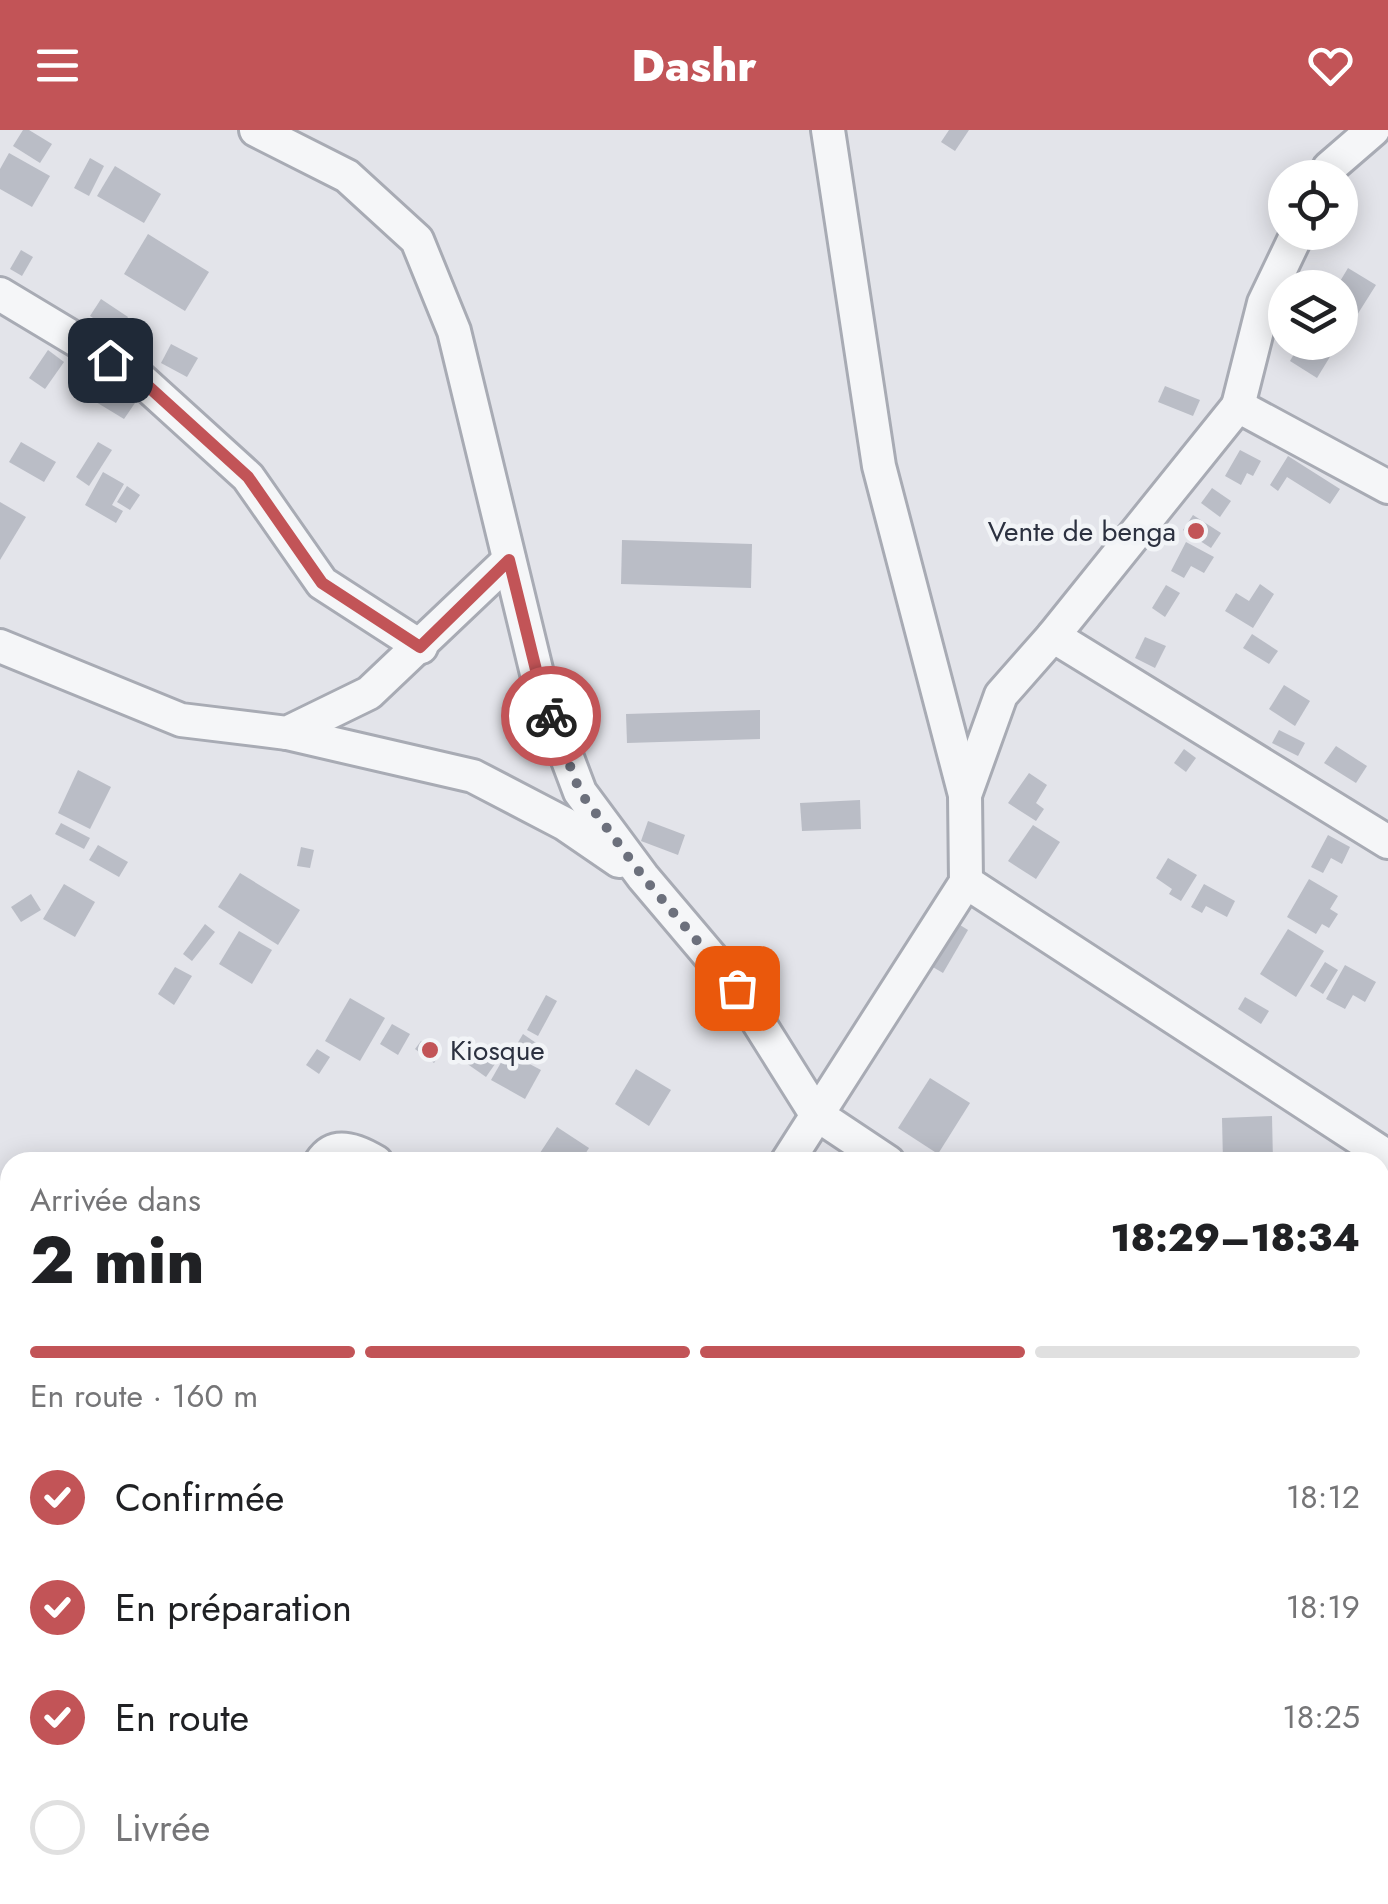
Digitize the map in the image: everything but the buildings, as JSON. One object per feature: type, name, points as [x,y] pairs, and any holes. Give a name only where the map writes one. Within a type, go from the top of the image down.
[{"type":"street","points":[[256,130],[346,176],[417,240],[454,331],[540,686],[580,792],[644,878],[737,988],[816,1114],[873,1152]]},
{"type":"street","points":[[792,1152],[966,882],[965,795],[880,466],[828,130]]},
{"type":"street","points":[[1339,160],[1373,130]]},
{"type":"street","points":[[965,795],[1001,694],[1053,636],[1238,406],[1264,302],[1289,250]]},
{"type":"street","points":[[0,294],[138,377],[248,477],[322,583],[420,647]]},
{"type":"street","points":[[1238,406],[1388,487]]},
{"type":"street","points":[[287,732],[369,692],[509,560]]},
{"type":"street","points":[[1053,636],[1388,842]]},
{"type":"street","points":[[0,646],[181,720],[287,732],[473,776],[564,824],[644,878]]},
{"type":"street","points":[[966,882],[1380,1152]]},
{"type":"way so far","points":[[551,716],[580,792],[644,878],[737,988]]},
{"type":"place","name":"Vente de benga","points":[[1196,531]]},
{"type":"place","name":"Kiosque","points":[[430,1050]]},
{"type":"route","points":[[110,360],[138,377],[248,477],[322,583],[420,647],[509,560],[551,716]]}]
